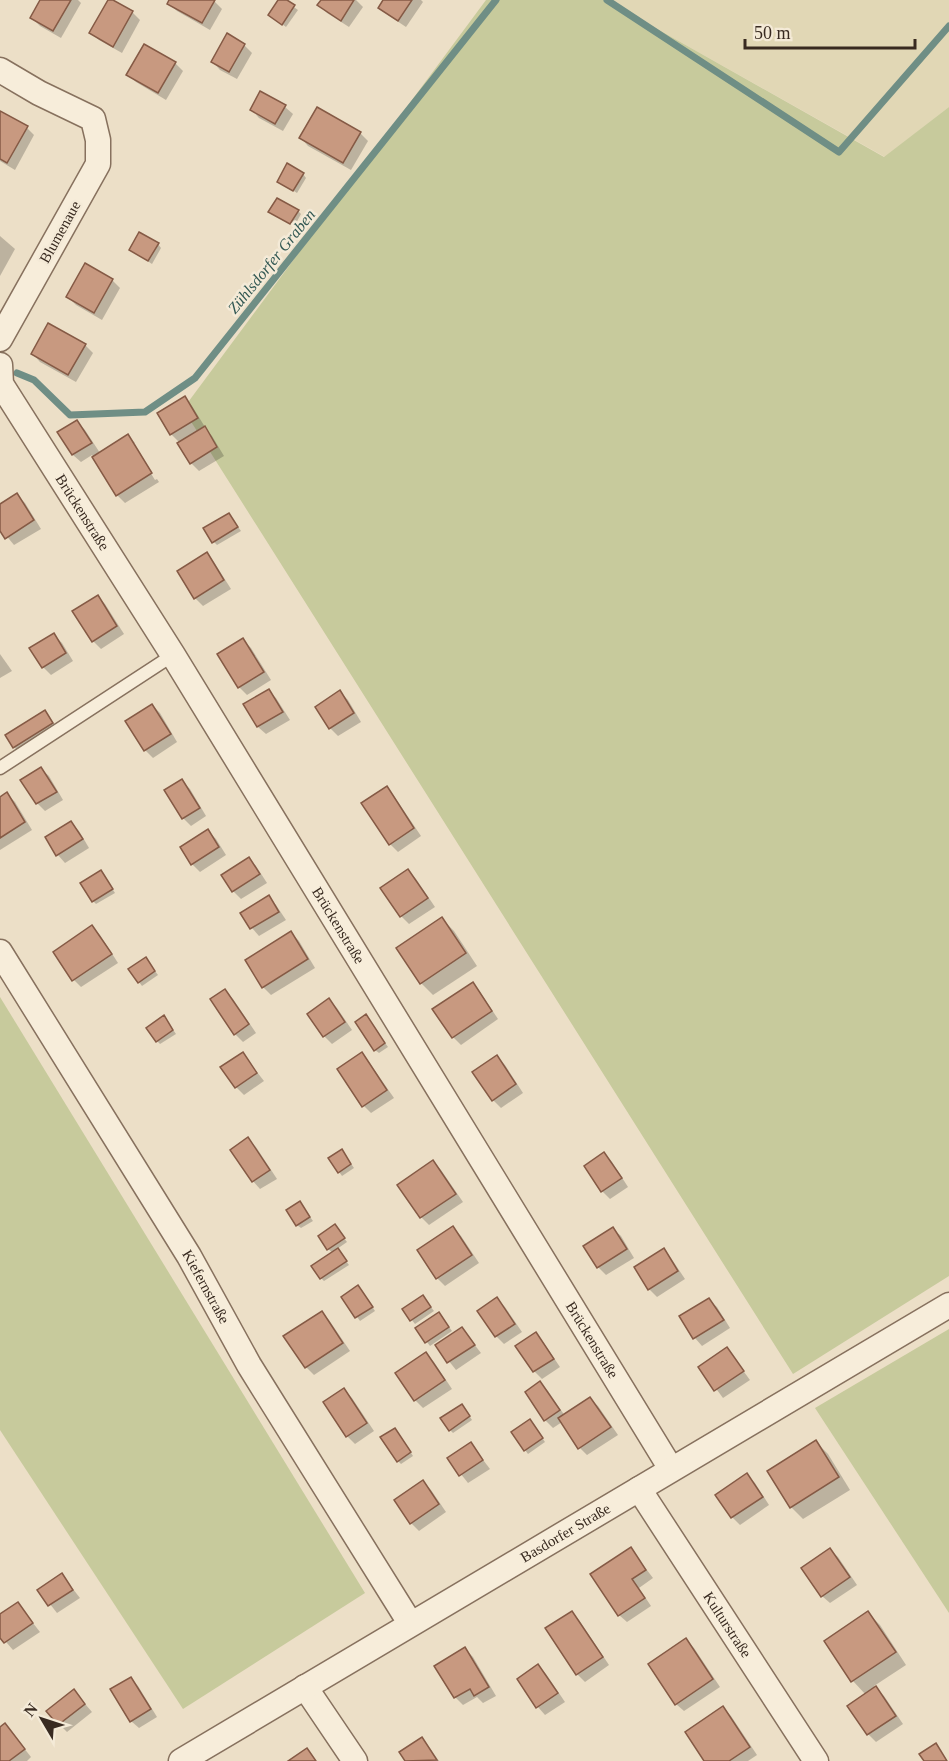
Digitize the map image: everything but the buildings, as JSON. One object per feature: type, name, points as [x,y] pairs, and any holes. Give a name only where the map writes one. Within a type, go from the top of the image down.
[{"type":"street","name":"Blumenaue","points":[[0,70],[39,93],[93,119],[98,140],[98,164],[0,339]]},
{"type":"street","points":[[0,365],[1,384]]},
{"type":"street","name":"Brückenstraße","points":[[1,384],[173,655],[671,1469]]},
{"type":"street","name":"Kiefernstraße","points":[[0,952],[189,1256],[249,1365],[410,1623]]},
{"type":"street","name":"Basdorfer Straße","points":[[181,1761],[949,1305]]},
{"type":"street","name":"Kulturstraße","points":[[639,1489],[816,1761]]},
{"type":"street","points":[[305,1687],[355,1761]]},
{"type":"lane","points":[[0,768],[173,655]]},
{"type":"shaded area","points":[[606,0],[949,0],[949,107],[885,157]]},
{"type":"green space","points":[[486,0],[606,0],[884,157],[949,107],[949,1276],[793,1374],[183,409]]},
{"type":"green space","points":[[0,997],[365,1593],[183,1709],[0,1430]]},
{"type":"green space","points":[[949,1329],[949,1613],[815,1408]]},
{"type":"waterway","name":"Zühlsdorfer Graben","points":[[17,373],[34,380],[70,415],[145,412],[195,378],[496,0]]},
{"type":"waterway","points":[[607,0],[839,152],[949,26]]}]
